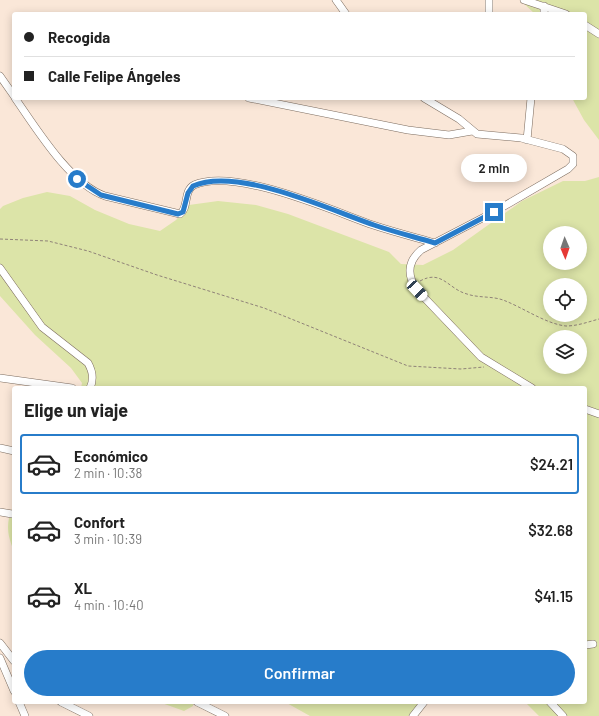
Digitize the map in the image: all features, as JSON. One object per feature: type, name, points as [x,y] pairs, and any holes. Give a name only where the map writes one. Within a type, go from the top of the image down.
[{"type":"street","points":[[336,0],[345,12]]},
{"type":"street","points":[[489,0],[489,12]]},
{"type":"street","points":[[524,0],[560,12]]},
{"type":"street","points":[[544,6],[544,12]]},
{"type":"street","points":[[587,27],[599,34]]},
{"type":"street","points":[[0,76],[12,93]]},
{"type":"street","points":[[17,100],[74,176],[101,195],[180,214],[184,210],[189,190],[193,186],[219,182],[232,182],[296,196],[376,226],[435,243]]},
{"type":"street","points":[[259,100],[408,130],[449,135],[472,131]]},
{"type":"street","points":[[427,100],[459,119],[472,131],[482,135],[527,140],[568,151],[573,156],[573,164],[568,169],[494,212],[421,250],[411,262],[409,274],[415,287],[475,352],[496,367],[529,386]]},
{"type":"street","points":[[527,140],[531,100]]},
{"type":"street","points":[[0,268],[42,327],[88,364],[92,372],[93,382],[91,386]]},
{"type":"street","points":[[0,378],[58,386]]},
{"type":"street","points":[[587,410],[599,414]]},
{"type":"street","points":[[0,448],[12,451]]},
{"type":"street","points":[[0,512],[12,514]]},
{"type":"street","points":[[0,643],[12,658]]},
{"type":"street","points":[[587,645],[593,644]]},
{"type":"street","points":[[0,658],[12,686]]},
{"type":"street","points":[[20,704],[25,716]]},
{"type":"street","points":[[65,704],[89,716]]},
{"type":"street","points":[[201,704],[224,716]]},
{"type":"street","points":[[413,716],[422,704]]},
{"type":"street","points":[[552,704],[563,716]]},
{"type":"path","points":[[0,239],[48,240],[88,251],[156,275],[264,308],[408,366],[461,369],[496,367]]},
{"type":"path","points":[[415,287],[428,276],[438,277],[466,294],[502,299],[555,323],[566,326],[599,319]]},
{"type":"green space","points":[[520,0],[599,0],[599,140],[584,120],[573,100],[587,100],[587,12],[533,12]]},
{"type":"green space","points":[[599,177],[599,716],[539,716],[527,704],[587,704],[587,386],[81,386],[82,383],[71,368],[35,335],[0,296],[0,209],[3,206],[23,198],[47,192],[70,196],[95,210],[129,224],[160,231],[176,220],[189,205],[218,201],[256,205],[288,214],[389,252],[401,264],[423,265],[453,250],[522,201],[563,181],[585,181]]},
{"type":"green space","points":[[12,510],[12,544],[8,533],[8,522]]},
{"type":"green space","points":[[165,704],[193,704],[193,706],[184,711]]},
{"type":"green space","points":[[289,704],[423,704],[413,716],[310,716]]},
{"type":"route","points":[[77,179],[101,195],[175,214],[180,214],[183,212],[188,193],[195,185],[232,182],[256,186],[296,196],[380,227],[435,243],[494,212]]}]
